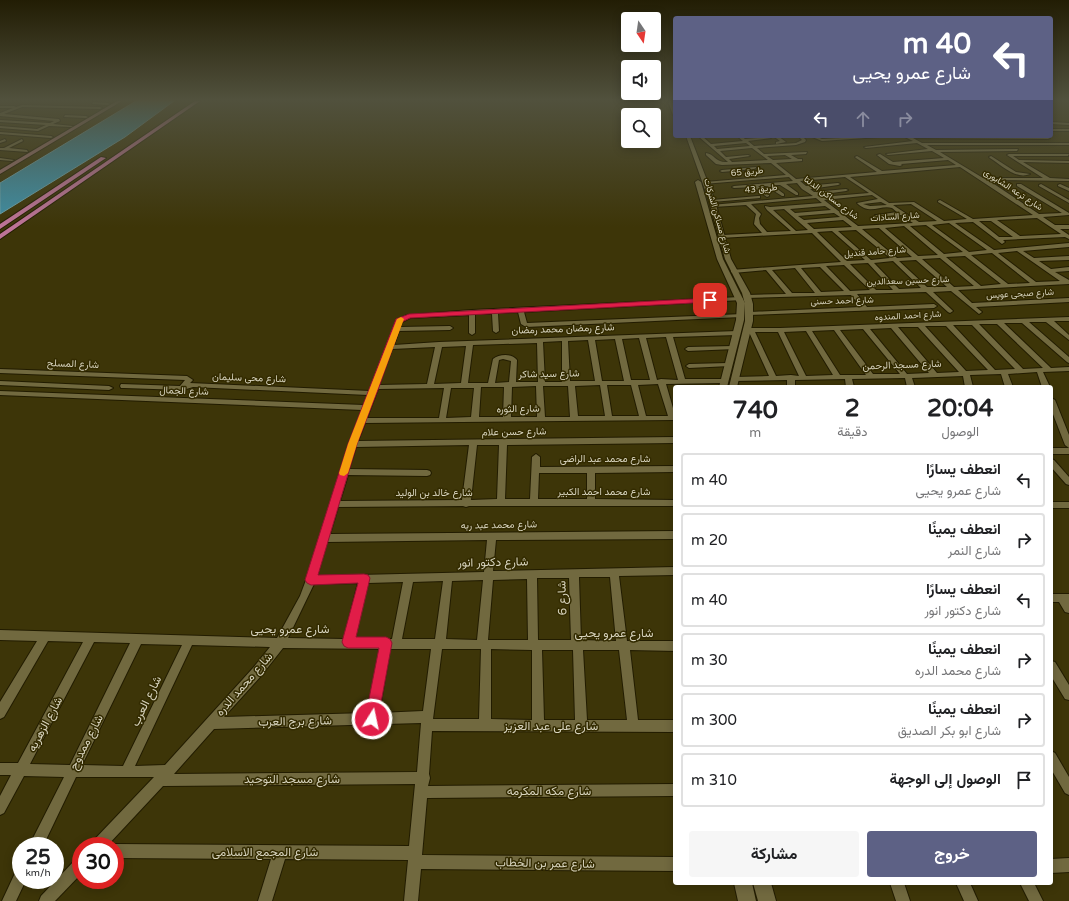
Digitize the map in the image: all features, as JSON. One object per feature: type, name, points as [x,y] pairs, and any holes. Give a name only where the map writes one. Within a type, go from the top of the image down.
[{"type":"main road","points":[[1,165],[41,143]]},
{"type":"main road","points":[[0,172],[49,143]]},
{"type":"main road","points":[[0,227],[125,143]]},
{"type":"main road","points":[[0,237],[136,143]]},
{"type":"street","points":[[2,150],[16,143]]},
{"type":"street","name":"شارع مساكن الشركات","points":[[688,143],[698,170],[705,183],[728,259],[744,298]]},
{"type":"street","name":"شارع مساكن الشركات","points":[[689,143],[695,155],[720,259],[744,298]]},
{"type":"street","points":[[709,143],[732,164]]},
{"type":"street","points":[[711,145],[734,143]]},
{"type":"street","name":"شارع مساكن الدلتا","points":[[748,143],[857,228],[926,289]]},
{"type":"street","points":[[695,155],[754,147],[763,143]]},
{"type":"street","points":[[769,143],[781,154]]},
{"type":"street","points":[[866,147],[918,143]]},
{"type":"street","name":"شارع ترعه الشابورى","points":[[919,143],[992,185],[1067,236]]},
{"type":"street","points":[[921,143],[1069,144]]},
{"type":"street","points":[[966,144],[976,150]]},
{"type":"street","points":[[1008,144],[1024,155]]},
{"type":"street","points":[[1025,144],[1044,155]]},
{"type":"street","points":[[1055,144],[1068,156]]},
{"type":"street","points":[[739,148],[756,162]]},
{"type":"street","points":[[2,150],[27,151]]},
{"type":"street","points":[[888,154],[933,151],[1017,150]]},
{"type":"street","points":[[1036,150],[1069,150]]},
{"type":"street","points":[[763,155],[806,153]]},
{"type":"street","points":[[707,154],[720,164],[799,160],[788,154]]},
{"type":"street","points":[[879,155],[891,163],[948,159]]},
{"type":"street","points":[[1068,156],[1009,155],[1069,190]]},
{"type":"street","points":[[725,158],[748,156]]},
{"type":"street","points":[[857,157],[882,173]]},
{"type":"street","points":[[991,157],[1016,174],[1069,174]]},
{"type":"street","points":[[0,159],[12,160]]},
{"type":"street","points":[[1019,161],[1069,162]]},
{"type":"street","points":[[748,162],[767,178]]},
{"type":"street","points":[[907,162],[921,170]]},
{"type":"street","points":[[895,163],[909,171]]},
{"type":"street","points":[[1024,164],[1069,165]]},
{"type":"street","points":[[734,187],[828,177],[961,166]]},
{"type":"street","points":[[729,181],[720,171],[754,168]]},
{"type":"street","points":[[743,169],[782,195]]},
{"type":"street","points":[[729,170],[741,180]]},
{"type":"street","name":"طريق 65","points":[[705,183],[789,176]]},
{"type":"street","points":[[846,176],[918,224]]},
{"type":"street","points":[[828,177],[854,196]]},
{"type":"street","points":[[982,179],[1069,180]]},
{"type":"street","points":[[781,183],[796,194]]},
{"type":"street","points":[[804,188],[838,184]]},
{"type":"street","points":[[754,185],[768,196]]},
{"type":"street","points":[[992,185],[1069,185]]},
{"type":"street","points":[[1019,185],[1068,214]]},
{"type":"street","points":[[1041,185],[1069,202]]},
{"type":"street","points":[[740,186],[753,198]]},
{"type":"street","name":"طريق 43","points":[[712,203],[768,196],[846,190]]},
{"type":"street","points":[[712,203],[748,204],[873,194]]},
{"type":"street","points":[[882,200],[862,202],[860,204],[864,207],[872,208],[910,202],[942,222]]},
{"type":"street","points":[[940,201],[973,220],[998,239],[1068,282]]},
{"type":"street","points":[[762,202],[795,232]]},
{"type":"street","points":[[748,204],[759,214],[756,224],[766,234]]},
{"type":"street","points":[[769,209],[826,204]]},
{"type":"street","points":[[786,208],[813,231],[874,291]]},
{"type":"street","points":[[794,215],[835,211]]},
{"type":"street","points":[[877,216],[902,213]]},
{"type":"street","name":"شارع السادات","points":[[722,237],[1068,214]]},
{"type":"street","points":[[802,222],[844,218]]},
{"type":"street","points":[[992,219],[1033,248]]},
{"type":"street","points":[[950,222],[1036,284]]},
{"type":"street","points":[[928,223],[1006,286]]},
{"type":"street","points":[[904,224],[979,287]]},
{"type":"street","points":[[880,226],[979,312]]},
{"type":"street","points":[[1054,227],[1069,227]]},
{"type":"street","points":[[834,229],[870,262],[897,290]]},
{"type":"street","points":[[1005,233],[1011,232]]},
{"type":"street","points":[[998,239],[1067,236]]},
{"type":"street","name":"شارع حامد قنديل","points":[[733,271],[870,262],[1069,245]]},
{"type":"street","points":[[1034,260],[1069,258]]},
{"type":"street","points":[[822,265],[865,309]]},
{"type":"street","points":[[797,267],[819,294]]},
{"type":"street","points":[[768,269],[790,295]]},
{"type":"street","points":[[1049,271],[1069,270]]},
{"type":"street","name":"شارع حسين سعدالدين","points":[[409,316],[790,295],[952,289],[1068,282]]},
{"type":"street","points":[[926,289],[950,311]]},
{"type":"street","points":[[744,298],[745,314],[749,330],[773,378]]},
{"type":"street","name":"شارع صبحى عويس","points":[[971,305],[1069,300]]},
{"type":"street","name":"شارع احمد حسنى","points":[[520,310],[524,327],[536,325],[745,314],[934,306]]},
{"type":"street","points":[[495,311],[496,331]]},
{"type":"street","points":[[472,312],[472,333]]},
{"type":"street","points":[[723,384],[737,333],[745,314]]},
{"type":"street","name":"شارع محمد الدره","points":[[106,837],[164,776],[257,672],[280,643],[304,597],[311,580],[352,444],[374,390],[399,321],[409,316]]},
{"type":"street","name":"شارع احمد المندوه","points":[[749,330],[1069,319]]},
{"type":"street","points":[[1023,320],[1069,361]]},
{"type":"street","points":[[1048,320],[1069,338]]},
{"type":"street","points":[[998,321],[1049,370]]},
{"type":"street","points":[[973,322],[1021,371]]},
{"type":"street","points":[[948,324],[993,372]]},
{"type":"street","points":[[920,325],[965,373],[968,385]]},
{"type":"street","points":[[893,326],[934,374]]},
{"type":"street","points":[[865,327],[906,376],[910,385]]},
{"type":"street","points":[[396,329],[450,328]]},
{"type":"street","points":[[836,328],[872,376]]},
{"type":"street","points":[[808,329],[838,377]]},
{"type":"street","points":[[734,383],[749,330]]},
{"type":"street","points":[[780,330],[803,377]]},
{"type":"street","name":"شارع رمضان محمد رمضان","points":[[390,346],[737,333]]},
{"type":"street","points":[[669,335],[682,381]]},
{"type":"street","points":[[642,336],[658,382],[673,416]]},
{"type":"street","points":[[618,337],[642,418]]},
{"type":"street","points":[[591,338],[609,418]]},
{"type":"street","points":[[565,339],[568,383],[574,418]]},
{"type":"street","points":[[540,340],[541,419]]},
{"type":"street","points":[[464,386],[470,343]]},
{"type":"street","points":[[430,386],[439,344]]},
{"type":"street","points":[[688,349],[733,348]]},
{"type":"street","points":[[491,385],[496,359],[512,358],[514,360],[507,419]]},
{"type":"street","points":[[689,366],[702,362],[728,365]]},
{"type":"street","name":"شارع مسجد الرحمن","points":[[734,383],[791,377],[906,376],[1069,369]]},
{"type":"street","points":[[1039,370],[1045,385]]},
{"type":"street","name":"شارع المسلح","points":[[0,372],[187,378],[188,380],[183,388]]},
{"type":"street","points":[[1,384],[14,372]]},
{"type":"street","points":[[1004,372],[1008,385]]},
{"type":"street","points":[[61,386],[72,374]]},
{"type":"street","points":[[114,398],[131,376]]},
{"type":"street","points":[[791,377],[791,385]]},
{"type":"street","points":[[848,377],[850,385]]},
{"type":"street","name":"شارع سيد شاكر","points":[[374,390],[430,386],[682,381],[723,384]]},
{"type":"street","points":[[1,384],[109,388]]},
{"type":"street","points":[[22,394],[31,385]]},
{"type":"street","name":"شارع محى سليمان","points":[[124,386],[183,388],[193,385],[374,390]]},
{"type":"street","points":[[442,420],[448,386]]},
{"type":"street","points":[[475,419],[478,386]]},
{"type":"street","name":"شارع الجمال","points":[[0,393],[367,408]]},
{"type":"street","points":[[1053,405],[1069,445]]},
{"type":"street","name":"شارع الثوره","points":[[362,421],[673,418]]},
{"type":"street","name":"شارع حسن علام","points":[[352,444],[673,440]]},
{"type":"street","points":[[466,504],[473,442]]},
{"type":"street","points":[[501,503],[503,442]]},
{"type":"street","points":[[1053,451],[1069,451]]},
{"type":"street","points":[[534,502],[536,457]]},
{"type":"street","points":[[1053,464],[1069,482]]},
{"type":"street","name":"شارع محمد عبد الراضى","points":[[536,470],[673,469]]},
{"type":"street","points":[[591,470],[591,502]]},
{"type":"street","name":"شارع خالد بن الوليد","points":[[344,472],[427,472]]},
{"type":"street","name":"شارع خالد بن الوليد","points":[[334,504],[466,504],[534,502]]},
{"type":"street","name":"شارع محمد احمد الكبير","points":[[534,502],[673,503]]},
{"type":"street","points":[[1053,505],[1069,505]]},
{"type":"street","name":"شارع محمد عبد ربه","points":[[324,538],[673,535]]},
{"type":"street","points":[[485,725],[484,644],[492,536]]},
{"type":"street","name":"شارع دكتور انور","points":[[311,580],[673,571]]},
{"type":"street","points":[[614,572],[633,726]]},
{"type":"street","points":[[532,574],[538,726]]},
{"type":"street","name":"شارع 6","points":[[574,574],[581,726]]},
{"type":"street","points":[[411,901],[424,778],[428,721],[448,576]]},
{"type":"street","points":[[372,719],[408,577]]},
{"type":"street","points":[[348,642],[364,578]]},
{"type":"street","points":[[1053,598],[1066,598],[1069,609]]},
{"type":"street","name":"شارع عمرو يحيى","points":[[1,637],[280,643],[348,642],[673,646]]},
{"type":"street","points":[[0,713],[3,703],[44,638]]},
{"type":"street","name":"شارع الزهريه","points":[[0,809],[90,638]]},
{"type":"street","name":"شارع ممدوح","points":[[40,837],[72,770],[138,640]]},
{"type":"street","name":"شارع العرب","points":[[126,772],[189,641]]},
{"type":"street","points":[[1053,669],[1069,695]]},
{"type":"street","name":"شارع برج العرب","points":[[210,723],[372,719],[428,721]]},
{"type":"street","name":"شارع على عبد العزيز","points":[[428,721],[485,725],[673,726]]},
{"type":"street","points":[[1053,761],[1069,789]]},
{"type":"street","name":"شارع مسجد التوحيد","points":[[0,769],[126,772],[164,776],[424,778]]},
{"type":"street","name":"شارع مكه المكرمه","points":[[422,792],[673,790]]},
{"type":"street","name":"شارع المجمع الاسلامى","points":[[124,851],[280,852],[415,858]]},
{"type":"street","points":[[266,901],[280,852]]},
{"type":"street","name":"شارع عمر بن الخطاب","points":[[415,858],[673,864]]},
{"type":"street","points":[[1053,866],[1069,865]]},
{"type":"street","points":[[46,901],[72,874]]},
{"type":"street","points":[[743,885],[747,901]]},
{"type":"street","points":[[763,885],[767,901]]},
{"type":"street","points":[[898,885],[903,901]]},
{"type":"street","points":[[964,885],[970,901]]},
{"type":"street","points":[[1028,885],[1036,901]]},
{"type":"street","points":[[9,901],[15,889]]},
{"type":"water","points":[[66,143],[115,143],[0,214],[0,183]]},
{"type":"slow traffic","points":[[344,473],[352,444],[401,319]]},
{"type":"route","points":[[372,719],[386,643],[348,642],[364,578],[311,580],[352,444],[399,321],[409,316],[710,300]]}]
